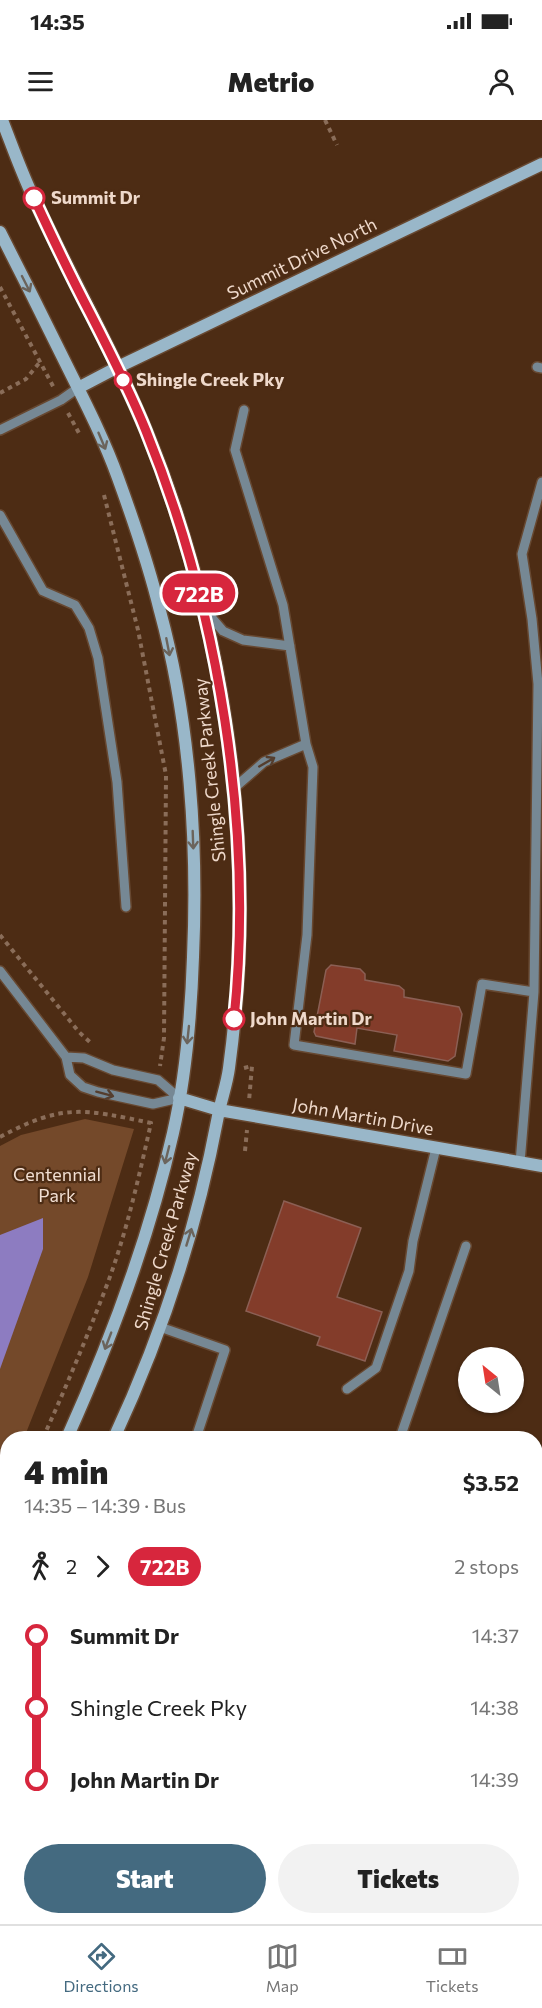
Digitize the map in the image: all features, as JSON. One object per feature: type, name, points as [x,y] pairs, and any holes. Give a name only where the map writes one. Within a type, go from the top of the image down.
[{"type":"street","name":"Shingle Creek Parkway","points":[[2,120],[34,198],[118,367],[163,474],[203,607],[222,700],[233,789],[240,879],[238,981],[229,1072],[202,1195],[173,1294],[138,1388],[117,1431]]},
{"type":"street","name":"Summit Drive North","points":[[78,388],[542,164]]},
{"type":"street","name":"Shingle Creek Parkway","points":[[0,232],[78,388],[117,476],[161,614],[180,705],[192,803],[196,901],[192,996],[184,1071],[173,1131],[157,1195],[130,1284],[95,1376],[70,1431]]},
{"type":"street","name":"John Martin Drive","points":[[179,1098],[219,1110],[542,1166]]},
{"type":"lane","points":[[0,430],[61,400],[78,388]]},
{"type":"lane","points":[[244,410],[235,450],[283,605],[306,744],[313,767],[307,935],[294,1044],[466,1074],[482,984],[534,992]]},
{"type":"lane","points":[[520,1163],[534,992],[538,684],[532,619],[522,554],[542,482]]},
{"type":"lane","points":[[0,515],[43,591],[75,605],[89,628],[98,658],[117,782],[126,907]]},
{"type":"lane","points":[[203,607],[223,631],[262,643],[290,645]]},
{"type":"lane","points":[[233,789],[264,762],[306,744]]},
{"type":"lane","points":[[0,971],[66,1058],[70,1075],[82,1087],[153,1104],[179,1098]]},
{"type":"lane","points":[[66,1058],[84,1058],[113,1070],[158,1080],[179,1098]]},
{"type":"lane","points":[[347,1389],[376,1368],[409,1270],[413,1241],[436,1148]]},
{"type":"lane","points":[[402,1431],[466,1246]]},
{"type":"lane","points":[[160,1327],[225,1350],[198,1431]]},
{"type":"path","points":[[325,120],[337,145]]},
{"type":"path","points":[[0,287],[81,436]]},
{"type":"path","points":[[0,393],[26,379],[40,362]]},
{"type":"path","points":[[103,489],[138,630],[166,775],[164,1038],[160,1066],[151,1064]]},
{"type":"path","points":[[0,934],[79,1032],[90,1044],[98,1048]]},
{"type":"path","points":[[0,1137],[47,1115],[66,1112],[90,1111],[151,1123],[138,1181],[108,1280],[46,1431]]},
{"type":"green space","name":"Centennial Park","points":[[85,1119],[134,1129],[88,1277],[27,1431],[0,1431],[0,1146],[21,1135]]},
{"type":"shaded area","points":[[43,1218],[43,1249],[0,1369],[0,1235]]},
{"type":"building","points":[[331,965],[360,969],[365,974],[365,980],[399,986],[404,990],[404,997],[459,1007],[462,1014],[455,1056],[448,1061],[394,1051],[397,1035],[357,1028],[355,1044],[316,1036],[314,1032],[326,970]]},
{"type":"building","points":[[284,1201],[361,1228],[337,1297],[382,1312],[365,1361],[317,1345],[320,1337],[246,1311]]},
{"type":"bus line","name":"722B","points":[[34,198],[118,367],[146,430],[163,474],[203,607],[222,700],[233,789],[240,879],[238,981],[234,1019]]},
{"type":"place","name":"Summit Dr","points":[[34,198]]},
{"type":"place","name":"Shingle Creek Pky","points":[[123,380]]},
{"type":"place","name":"John Martin Dr","points":[[234,1019]]}]
